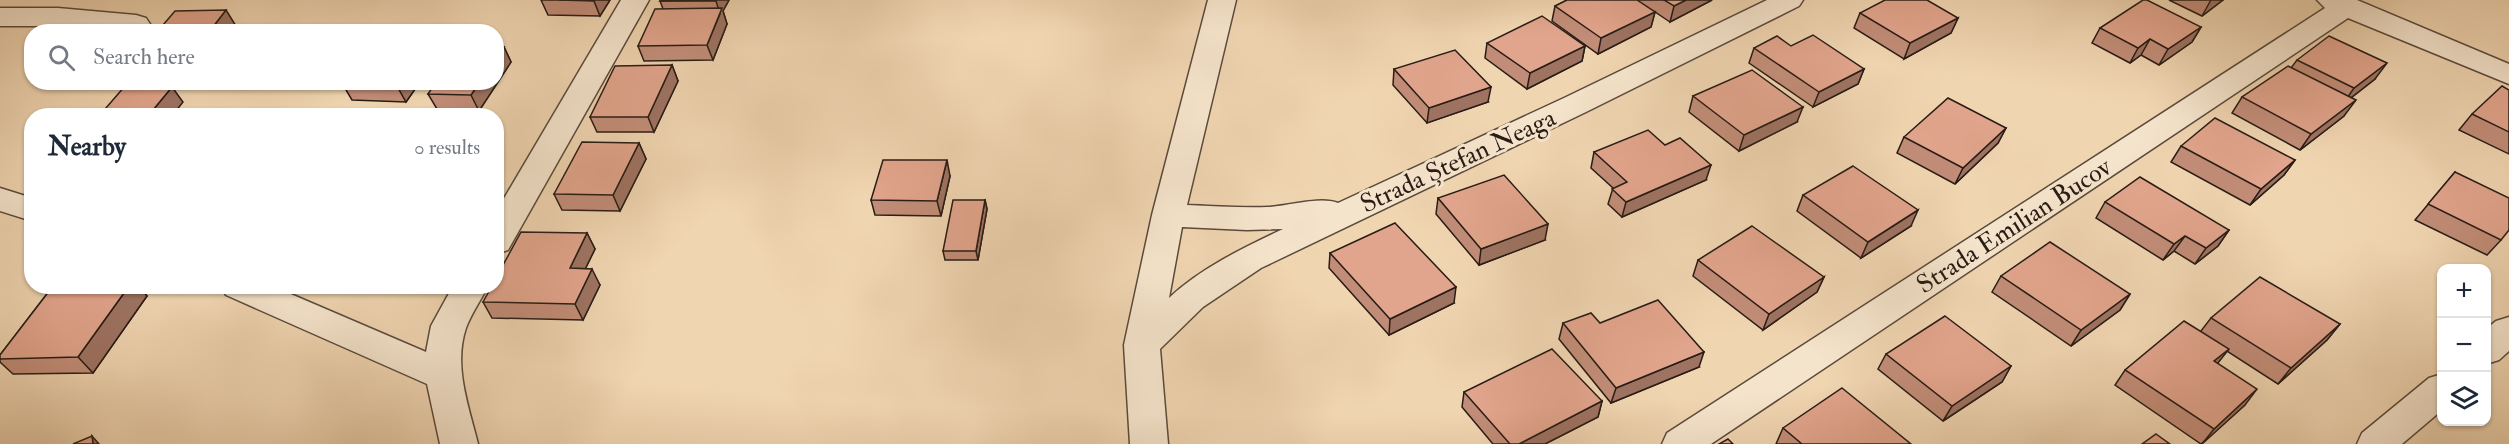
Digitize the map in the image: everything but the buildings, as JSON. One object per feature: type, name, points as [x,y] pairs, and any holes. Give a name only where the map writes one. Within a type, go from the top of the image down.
[{"type":"street","points":[[504,228],[635,0]]},
{"type":"street","points":[[1149,444],[1142,345],[1168,215],[1222,0]]},
{"type":"street","name":"Strada Ștefan Neaga","points":[[1142,345],[1191,298],[1249,259],[1378,200],[1789,0]]},
{"type":"street","points":[[2339,3],[2509,75]]},
{"type":"street","name":"Strada Emilian Bucov","points":[[1681,444],[2339,3]]},
{"type":"street","points":[[0,17],[57,17],[136,24]]},
{"type":"street","points":[[0,199],[24,207]]},
{"type":"street","points":[[1168,215],[1247,220],[1283,218],[1378,200]]},
{"type":"street","points":[[256,294],[445,376]]},
{"type":"street","points":[[459,444],[445,376],[444,347],[447,332],[467,294]]},
{"type":"street","points":[[2491,347],[2509,331]]},
{"type":"street","points":[[2376,444],[2437,392]]}]
